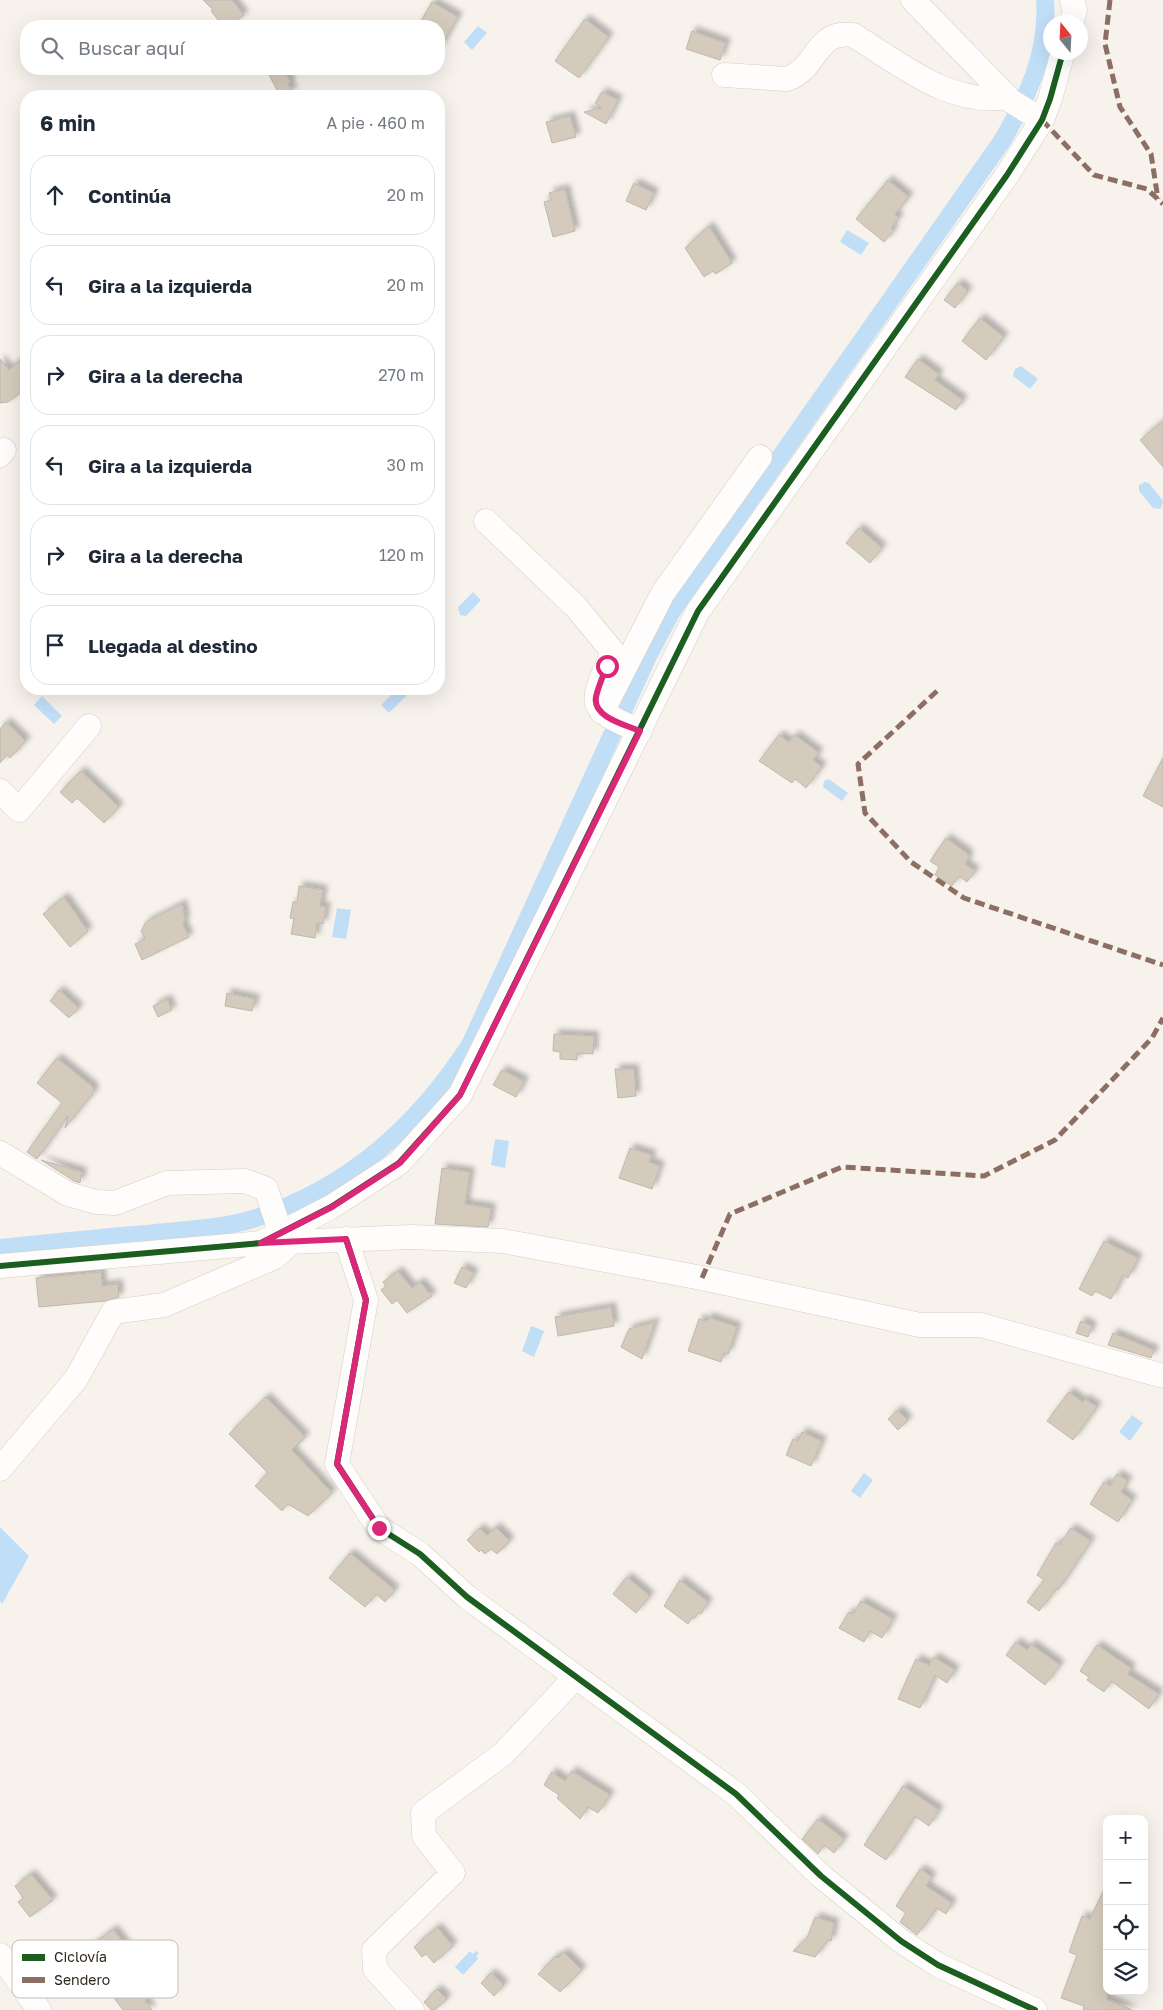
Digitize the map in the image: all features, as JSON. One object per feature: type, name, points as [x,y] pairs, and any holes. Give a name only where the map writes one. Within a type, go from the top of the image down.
[{"type":"street","points":[[913,0],[1009,99],[1042,120]]},
{"type":"street","points":[[1072,0],[1075,10],[1074,15]]},
{"type":"street","points":[[724,75],[787,79],[797,76],[804,71],[824,42],[834,36],[843,34],[853,35],[940,88],[964,95],[1009,99]]},
{"type":"street","points":[[278,1238],[332,1207],[400,1163],[460,1095],[698,611],[1001,183],[1042,120],[1061,60]]},
{"type":"street","points":[[604,714],[647,620],[663,593],[760,457]]},
{"type":"street","points":[[486,521],[576,607],[613,652],[595,698],[598,708],[604,714],[640,731]]},
{"type":"street","points":[[0,791],[19,810],[89,726]]},
{"type":"street","points":[[0,1154],[68,1194],[96,1202],[115,1203],[167,1183],[245,1181],[266,1189],[278,1238],[275,1257],[164,1305],[113,1312],[76,1379],[0,1469]]},
{"type":"street","points":[[0,1266],[278,1238],[346,1239],[412,1237],[503,1241],[702,1278],[920,1325],[981,1325],[1163,1376]]},
{"type":"street","points":[[346,1239],[366,1300],[337,1464],[379,1528],[420,1554],[468,1597],[736,1794],[821,1876],[901,1941],[938,1965],[1035,2010]]},
{"type":"street","points":[[412,2010],[376,1969],[374,1950],[453,1874],[424,1836],[423,1813],[503,1754],[576,1678]]},
{"type":"street","points":[[0,1955],[12,1972]]},
{"type":"street","points":[[30,1998],[39,2010]]},
{"type":"water","points":[[478,26],[487,33],[472,50],[464,42]]},
{"type":"water","points":[[847,230],[869,243],[861,255],[840,242]]},
{"type":"water","points":[[1021,366],[1038,379],[1030,389],[1013,376],[1015,369]]},
{"type":"water","points":[[1145,482],[1149,483],[1163,501],[1161,509],[1153,508],[1139,491],[1139,485]]},
{"type":"water","points":[[473,592],[481,600],[466,616],[460,615],[458,607]]},
{"type":"water","points":[[391,695],[407,695],[389,713],[381,705]]},
{"type":"water","points":[[42,696],[62,716],[54,724],[34,705]]},
{"type":"water","points":[[829,779],[848,793],[842,801],[823,787],[824,781]]},
{"type":"water","points":[[337,908],[351,910],[346,939],[332,937]]},
{"type":"water","points":[[495,1139],[509,1141],[505,1168],[491,1165]]},
{"type":"water","points":[[531,1326],[544,1331],[534,1357],[522,1351]]},
{"type":"water","points":[[1132,1415],[1143,1423],[1130,1441],[1119,1432]]},
{"type":"water","points":[[864,1473],[873,1480],[860,1498],[851,1491]]},
{"type":"water","points":[[0,1527],[29,1556],[2,1604],[0,1601]]},
{"type":"water","points":[[470,1951],[473,1954],[476,1951],[479,1953],[476,1956],[478,1959],[463,1975],[455,1967]]},
{"type":"building","points":[[203,0],[232,0],[244,15],[238,20],[218,20],[211,11],[213,10]]},
{"type":"building","points":[[432,2],[458,17],[445,40],[445,20],[422,20]]},
{"type":"building","points":[[585,19],[609,37],[579,78],[555,61]]},
{"type":"building","points":[[692,31],[726,43],[720,60],[686,49]]},
{"type":"building","points":[[269,75],[287,75],[291,82],[288,84],[292,90],[277,90]]},
{"type":"building","points":[[602,92],[618,100],[606,124],[584,112],[602,108],[595,103]]},
{"type":"building","points":[[570,116],[576,137],[552,143],[546,122]]},
{"type":"building","points":[[888,180],[909,197],[895,214],[899,218],[891,228],[894,230],[884,242],[856,219]]},
{"type":"building","points":[[634,183],[654,193],[646,210],[626,201]]},
{"type":"building","points":[[565,189],[575,231],[553,237],[544,202],[551,200],[549,193]]},
{"type":"building","points":[[709,226],[732,263],[716,274],[713,271],[704,277],[685,248]]},
{"type":"building","points":[[958,283],[968,291],[955,308],[944,300]]},
{"type":"building","points":[[980,318],[1004,337],[986,360],[962,341]]},
{"type":"building","points":[[0,359],[9,370],[19,361],[20,391],[18,395],[8,402],[0,403]]},
{"type":"building","points":[[918,359],[939,374],[935,380],[963,400],[956,410],[905,377]]},
{"type":"building","points":[[1163,421],[1163,467],[1140,440]]},
{"type":"building","points":[[859,528],[882,548],[870,563],[846,543]]},
{"type":"building","points":[[6,722],[26,741],[10,758],[7,755],[0,763],[0,729]]},
{"type":"building","points":[[779,735],[789,742],[795,735],[819,753],[813,760],[822,767],[806,788],[795,779],[792,783],[759,761]]},
{"type":"building","points":[[1163,758],[1163,807],[1143,796]]},
{"type":"building","points":[[81,771],[119,807],[104,823],[77,798],[72,803],[60,792]]},
{"type":"building","points":[[946,838],[967,853],[969,857],[965,864],[975,871],[967,882],[959,876],[952,886],[935,875],[939,867],[930,861]]},
{"type":"building","points":[[299,886],[323,890],[320,906],[326,907],[323,924],[317,923],[315,938],[291,934],[294,919],[290,918],[293,902],[297,902]]},
{"type":"building","points":[[64,897],[88,931],[70,947],[43,914]]},
{"type":"building","points":[[182,904],[185,918],[183,925],[189,937],[142,960],[135,944],[145,939],[141,931],[146,922]]},
{"type":"building","points":[[59,990],[79,1008],[69,1018],[50,1001]]},
{"type":"building","points":[[227,993],[255,999],[252,1011],[225,1006]]},
{"type":"building","points":[[167,999],[172,1010],[158,1017],[153,1006]]},
{"type":"building","points":[[554,1034],[594,1036],[593,1054],[577,1053],[577,1060],[560,1059],[560,1052],[553,1051]]},
{"type":"building","points":[[57,1058],[93,1087],[94,1092],[65,1128],[68,1116],[37,1159],[27,1152],[62,1103],[37,1083]]},
{"type":"building","points":[[615,1069],[634,1069],[636,1096],[618,1098]]},
{"type":"building","points":[[502,1070],[524,1081],[516,1097],[493,1085]]},
{"type":"building","points":[[630,1148],[652,1155],[649,1162],[660,1166],[652,1189],[619,1178]]},
{"type":"building","points":[[41,1160],[82,1172],[80,1183],[74,1181]]},
{"type":"building","points":[[442,1168],[470,1172],[465,1204],[491,1208],[488,1227],[435,1224]]},
{"type":"building","points":[[1104,1241],[1138,1258],[1128,1278],[1123,1275],[1111,1299],[1095,1291],[1092,1296],[1079,1289]]},
{"type":"building","points":[[462,1267],[474,1273],[466,1288],[454,1283]]},
{"type":"building","points":[[398,1271],[412,1288],[420,1282],[432,1296],[407,1313],[397,1300],[392,1304],[381,1290],[386,1286],[383,1282]]},
{"type":"building","points":[[101,1272],[102,1286],[118,1284],[119,1297],[105,1301],[39,1307],[36,1278]]},
{"type":"building","points":[[611,1307],[614,1326],[558,1336],[555,1317]]},
{"type":"building","points":[[708,1317],[737,1327],[728,1354],[724,1353],[721,1362],[688,1351],[699,1319],[707,1322]]},
{"type":"building","points":[[1081,1321],[1092,1326],[1088,1337],[1076,1333]]},
{"type":"building","points":[[655,1322],[642,1359],[621,1347],[629,1329]]},
{"type":"building","points":[[1113,1333],[1154,1350],[1151,1358],[1108,1345]]},
{"type":"building","points":[[1069,1392],[1083,1402],[1085,1399],[1097,1407],[1073,1440],[1047,1421]]},
{"type":"building","points":[[266,1397],[305,1437],[292,1450],[332,1493],[308,1516],[288,1504],[282,1511],[255,1486],[268,1473],[229,1434]]},
{"type":"building","points":[[898,1410],[908,1420],[898,1430],[888,1419]]},
{"type":"building","points":[[802,1432],[822,1441],[811,1466],[786,1455],[793,1439],[798,1441]]},
{"type":"building","points":[[1117,1474],[1128,1481],[1121,1492],[1132,1500],[1118,1522],[1090,1504],[1104,1482],[1110,1486]]},
{"type":"building","points":[[496,1527],[510,1541],[497,1554],[491,1549],[485,1554],[481,1550],[479,1552],[467,1540],[480,1528],[487,1535]]},
{"type":"building","points":[[1071,1528],[1091,1541],[1058,1590],[1057,1588],[1039,1611],[1027,1602],[1044,1580],[1037,1575],[1056,1543],[1059,1545]]},
{"type":"building","points":[[350,1553],[395,1590],[385,1602],[376,1594],[365,1607],[329,1578]]},
{"type":"building","points":[[627,1577],[650,1596],[636,1613],[613,1594]]},
{"type":"building","points":[[680,1580],[708,1602],[701,1614],[699,1612],[688,1624],[664,1606]]},
{"type":"building","points":[[861,1601],[893,1619],[882,1638],[870,1631],[864,1642],[839,1628],[849,1612],[853,1614]]},
{"type":"building","points":[[1016,1642],[1027,1650],[1031,1644],[1060,1665],[1045,1685],[1006,1655]]},
{"type":"building","points":[[1097,1645],[1131,1668],[1128,1674],[1159,1694],[1149,1709],[1111,1681],[1104,1692],[1087,1680],[1089,1677],[1080,1671]]},
{"type":"building","points":[[934,1657],[955,1670],[947,1683],[935,1675],[920,1708],[898,1699],[916,1659],[929,1665]]},
{"type":"building","points":[[572,1771],[610,1795],[598,1813],[588,1807],[580,1819],[557,1798],[559,1795],[544,1785],[552,1772],[565,1781]]},
{"type":"building","points":[[903,1786],[939,1810],[929,1826],[915,1816],[886,1860],[864,1845]]},
{"type":"building","points":[[818,1819],[844,1839],[834,1853],[824,1845],[818,1854],[802,1839]]},
{"type":"building","points":[[920,1869],[932,1877],[926,1886],[952,1903],[946,1914],[937,1908],[917,1935],[900,1922],[906,1913],[896,1906]]},
{"type":"building","points":[[31,1874],[53,1900],[30,1917],[18,1902],[23,1898],[15,1886]]},
{"type":"building","points":[[1103,1891],[1103,1995],[1107,1995],[1107,1999],[1132,2010],[1083,2010],[1084,2006],[1061,1998],[1077,1955],[1069,1952],[1082,1916],[1090,1919]]},
{"type":"building","points":[[815,1917],[834,1923],[831,1941],[828,1940],[815,1957],[793,1951],[807,1938]]},
{"type":"building","points":[[437,1927],[453,1946],[434,1963],[426,1954],[422,1957],[414,1947]]},
{"type":"building","points":[[113,1929],[122,1940],[99,1940]]},
{"type":"building","points":[[564,1952],[582,1970],[560,1992],[538,1974],[556,1956],[558,1958]]},
{"type":"building","points":[[491,1973],[504,1985],[494,1996],[481,1983]]},
{"type":"building","points":[[437,1989],[447,1999],[435,2010],[431,2010],[424,2002]]},
{"type":"building","points":[[114,1998],[149,1998],[145,2001],[152,2010],[123,2010]]},
{"type":"waterway","points":[[0,1248],[202,1229],[256,1218],[290,1205],[322,1189],[351,1171],[404,1127],[427,1102],[470,1045],[649,654],[672,611],[1002,141],[1011,125],[1028,91],[1040,56],[1045,19],[1045,0]]},
{"type":"marked path","points":[[1110,0],[1105,44],[1120,107],[1151,154],[1158,199]]},
{"type":"marked path","points":[[1042,120],[1094,175],[1147,189],[1163,204]]},
{"type":"marked path","points":[[937,691],[858,764],[865,813],[911,862],[964,898],[1163,965]]},
{"type":"marked path","points":[[702,1278],[730,1214],[842,1167],[984,1176],[1055,1140],[1152,1038],[1163,1018]]},
{"type":"cycle path","points":[[0,1266],[261,1243],[331,1207],[399,1163],[460,1095],[698,611],[1007,175],[1042,120],[1061,60]]},
{"type":"cycle path","points":[[346,1239],[366,1300],[337,1464],[379,1528],[420,1554],[467,1597],[736,1794],[821,1876],[901,1941],[938,1965],[1035,2010]]},
{"type":"route","points":[[379,1528],[337,1464],[366,1300],[346,1239],[261,1243],[280,1231],[332,1207],[400,1163],[460,1095],[640,731],[606,716],[598,708],[595,698],[607,666]]}]
